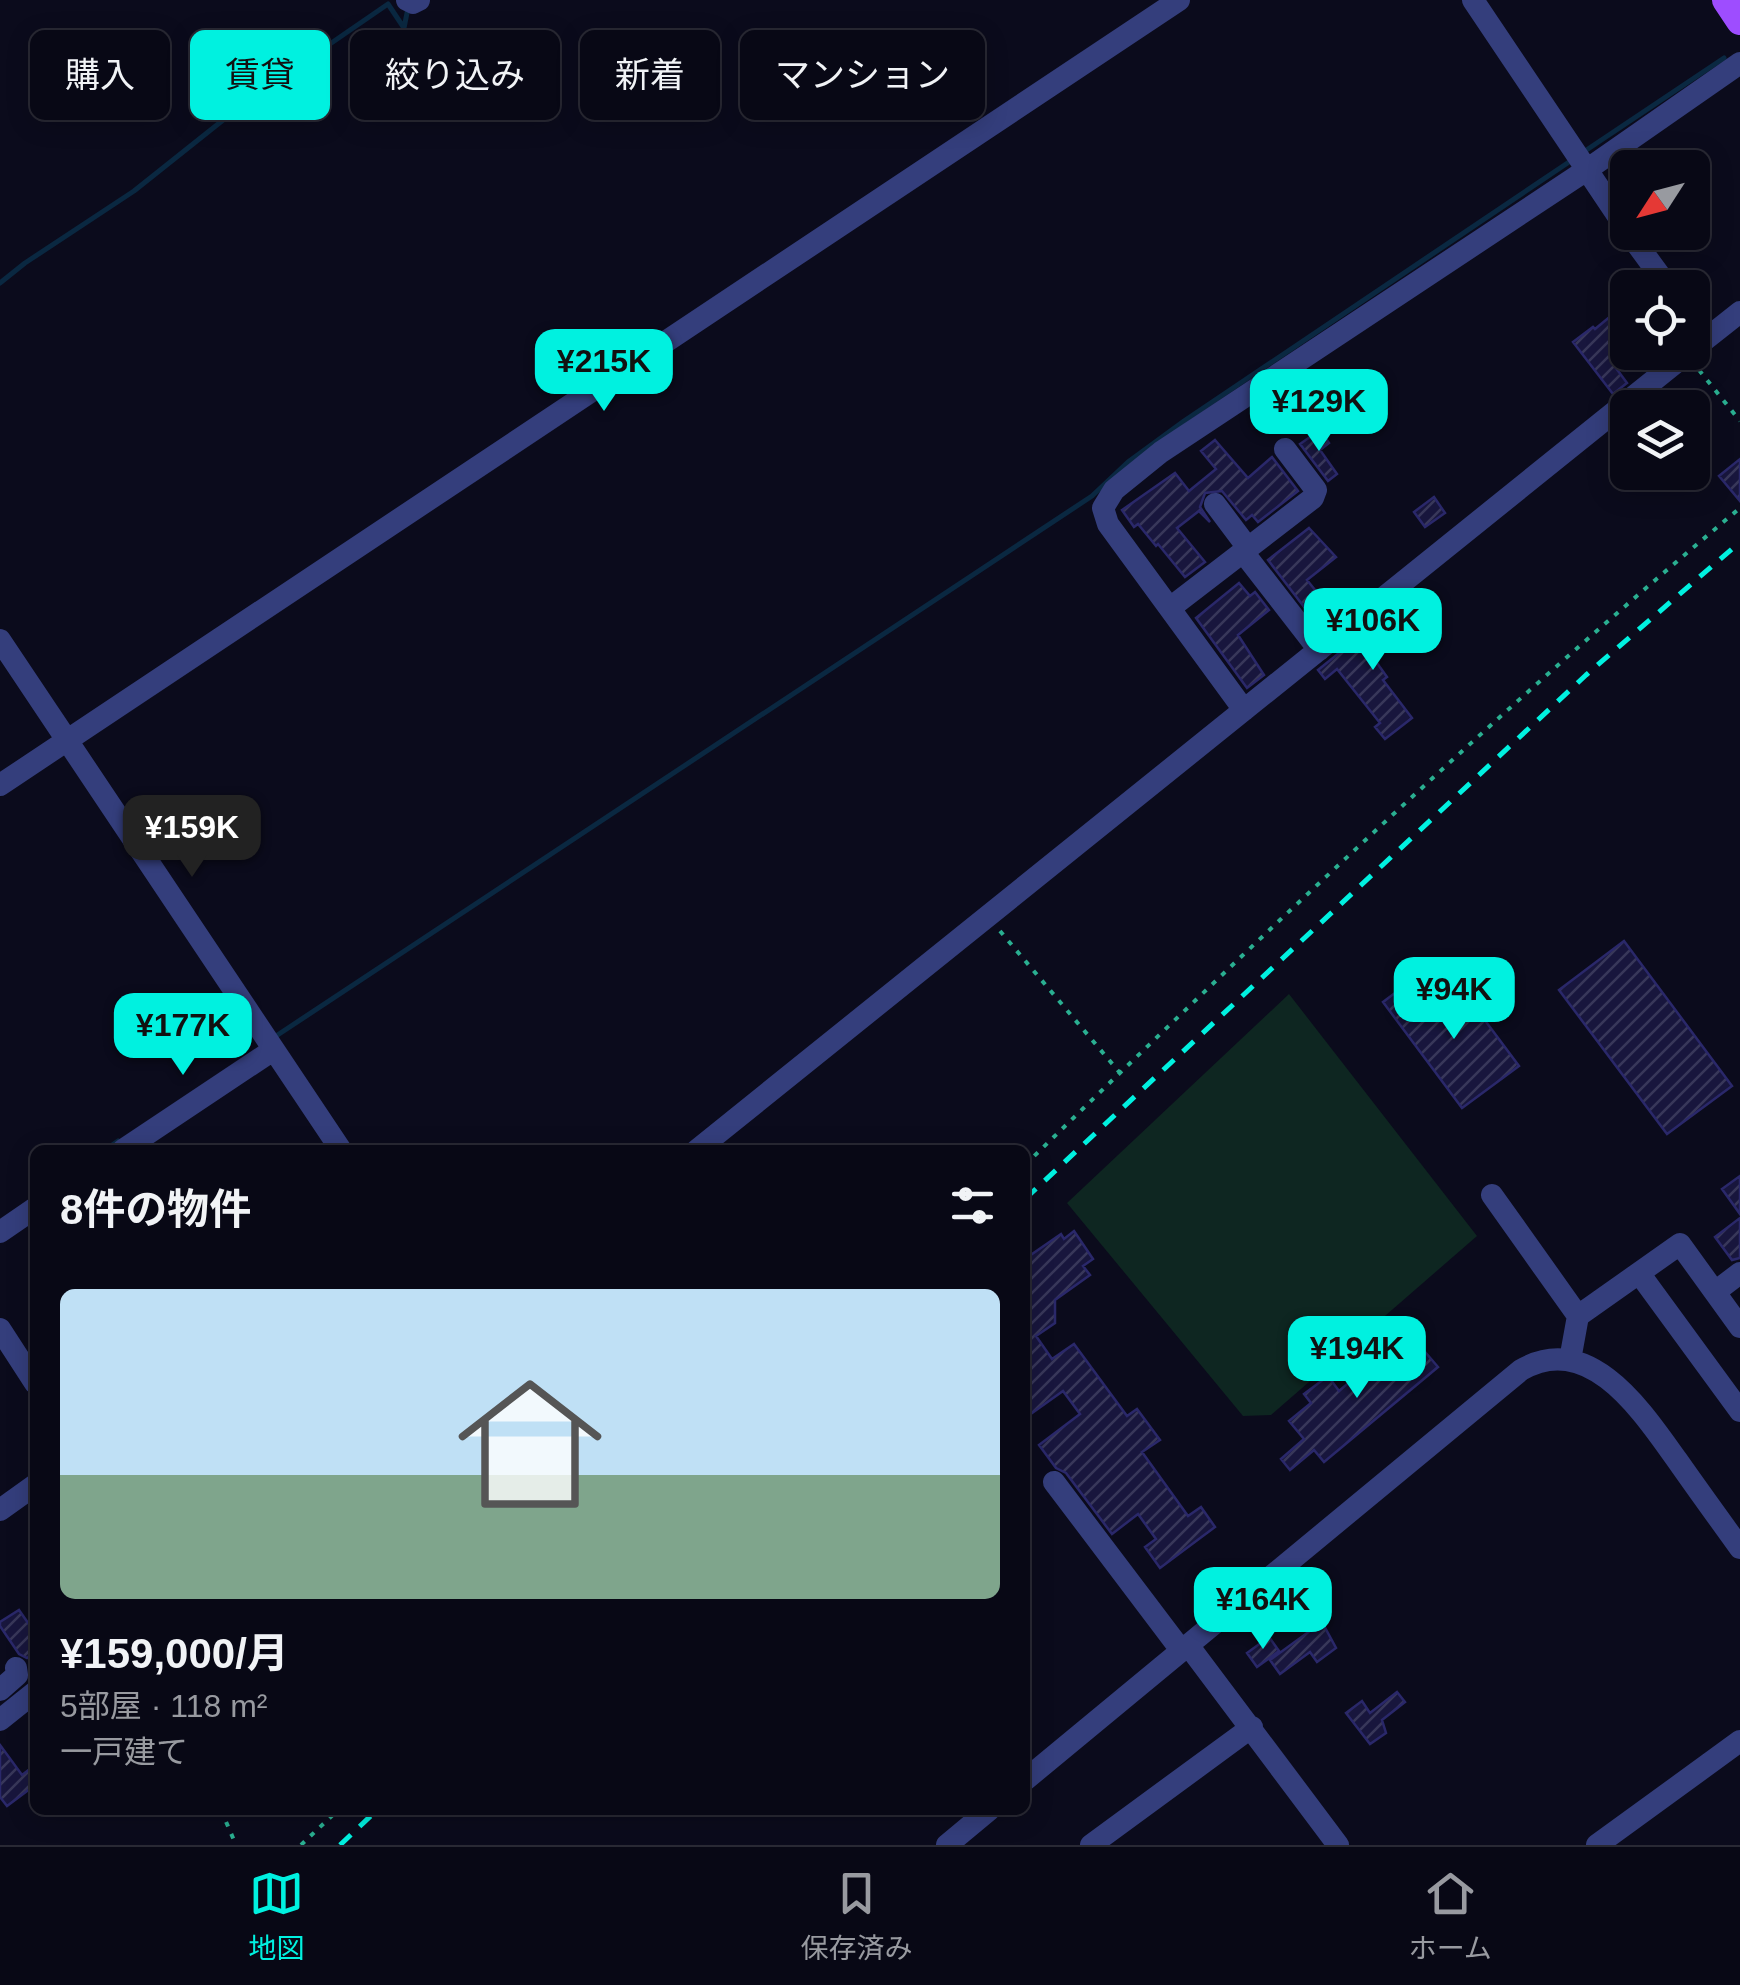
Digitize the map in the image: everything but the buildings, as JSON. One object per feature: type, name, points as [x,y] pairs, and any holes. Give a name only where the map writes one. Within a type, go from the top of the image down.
[{"type":"main road","points":[[1726,0],[1740,21]]},
{"type":"street","points":[[407,0],[420,0]]},
{"type":"street","points":[[0,785],[1179,0]]},
{"type":"street","points":[[1473,0],[1610,206]]},
{"type":"street","points":[[1244,710],[1108,524],[1103,508],[1114,490],[1160,452],[1740,64]]},
{"type":"street","points":[[1710,335],[1740,312]]},
{"type":"street","points":[[703,1145],[1667,370]]},
{"type":"street","points":[[1170,608],[1313,498],[1316,490],[1285,449]]},
{"type":"street","points":[[1215,504],[1319,650]]},
{"type":"street","points":[[0,640],[338,1145]]},
{"type":"street","points":[[130,1145],[273,1050]]},
{"type":"street","points":[[1492,1195],[1578,1316]]},
{"type":"street","points":[[0,1232],[30,1211]]},
{"type":"street","points":[[1570,1360],[1578,1316],[1680,1244],[1740,1327]]},
{"type":"street","points":[[1639,1273],[1736,1397]]},
{"type":"street","points":[[1715,1292],[1740,1273]]},
{"type":"street","points":[[0,1329],[30,1375]]},
{"type":"street","points":[[1030,1776],[1522,1370],[1550,1360],[1570,1360],[1603,1374],[1642,1411],[1740,1548]]},
{"type":"street","points":[[1054,1482],[1252,1728],[1338,1845]]},
{"type":"street","points":[[0,1510],[30,1489]]},
{"type":"street","points":[[0,1690],[17,1675],[16,1668]]},
{"type":"street","points":[[0,1720],[30,1696]]},
{"type":"street","points":[[1092,1845],[1252,1728]]},
{"type":"street","points":[[1596,1845],[1740,1741]]},
{"type":"street","points":[[947,1845],[983,1815]]},
{"type":"path","points":[[1708,370],[1740,421]]},
{"type":"path","points":[[1030,1160],[1513,705],[1740,508]]},
{"type":"path","points":[[988,916],[1120,1073]]},
{"type":"path","points":[[223,1815],[236,1845]]},
{"type":"path","points":[[301,1845],[333,1815]]},
{"type":"green space","points":[[1289,994],[1477,1236],[1271,1415],[1243,1416],[1067,1203]]},
{"type":"waterway","points":[[0,283],[134,191],[247,101],[388,4],[404,28],[408,8]]},
{"type":"waterway","points":[[1585,151],[1724,58]]},
{"type":"waterway","points":[[273,1038],[1092,496],[1128,462],[1184,421],[1572,160]]},
{"type":"waterway","points":[[112,1145],[118,1141]]},
{"type":"railway","points":[[1030,1194],[1586,675],[1740,542]]},
{"type":"railway","points":[[340,1845],[372,1815]]}]
